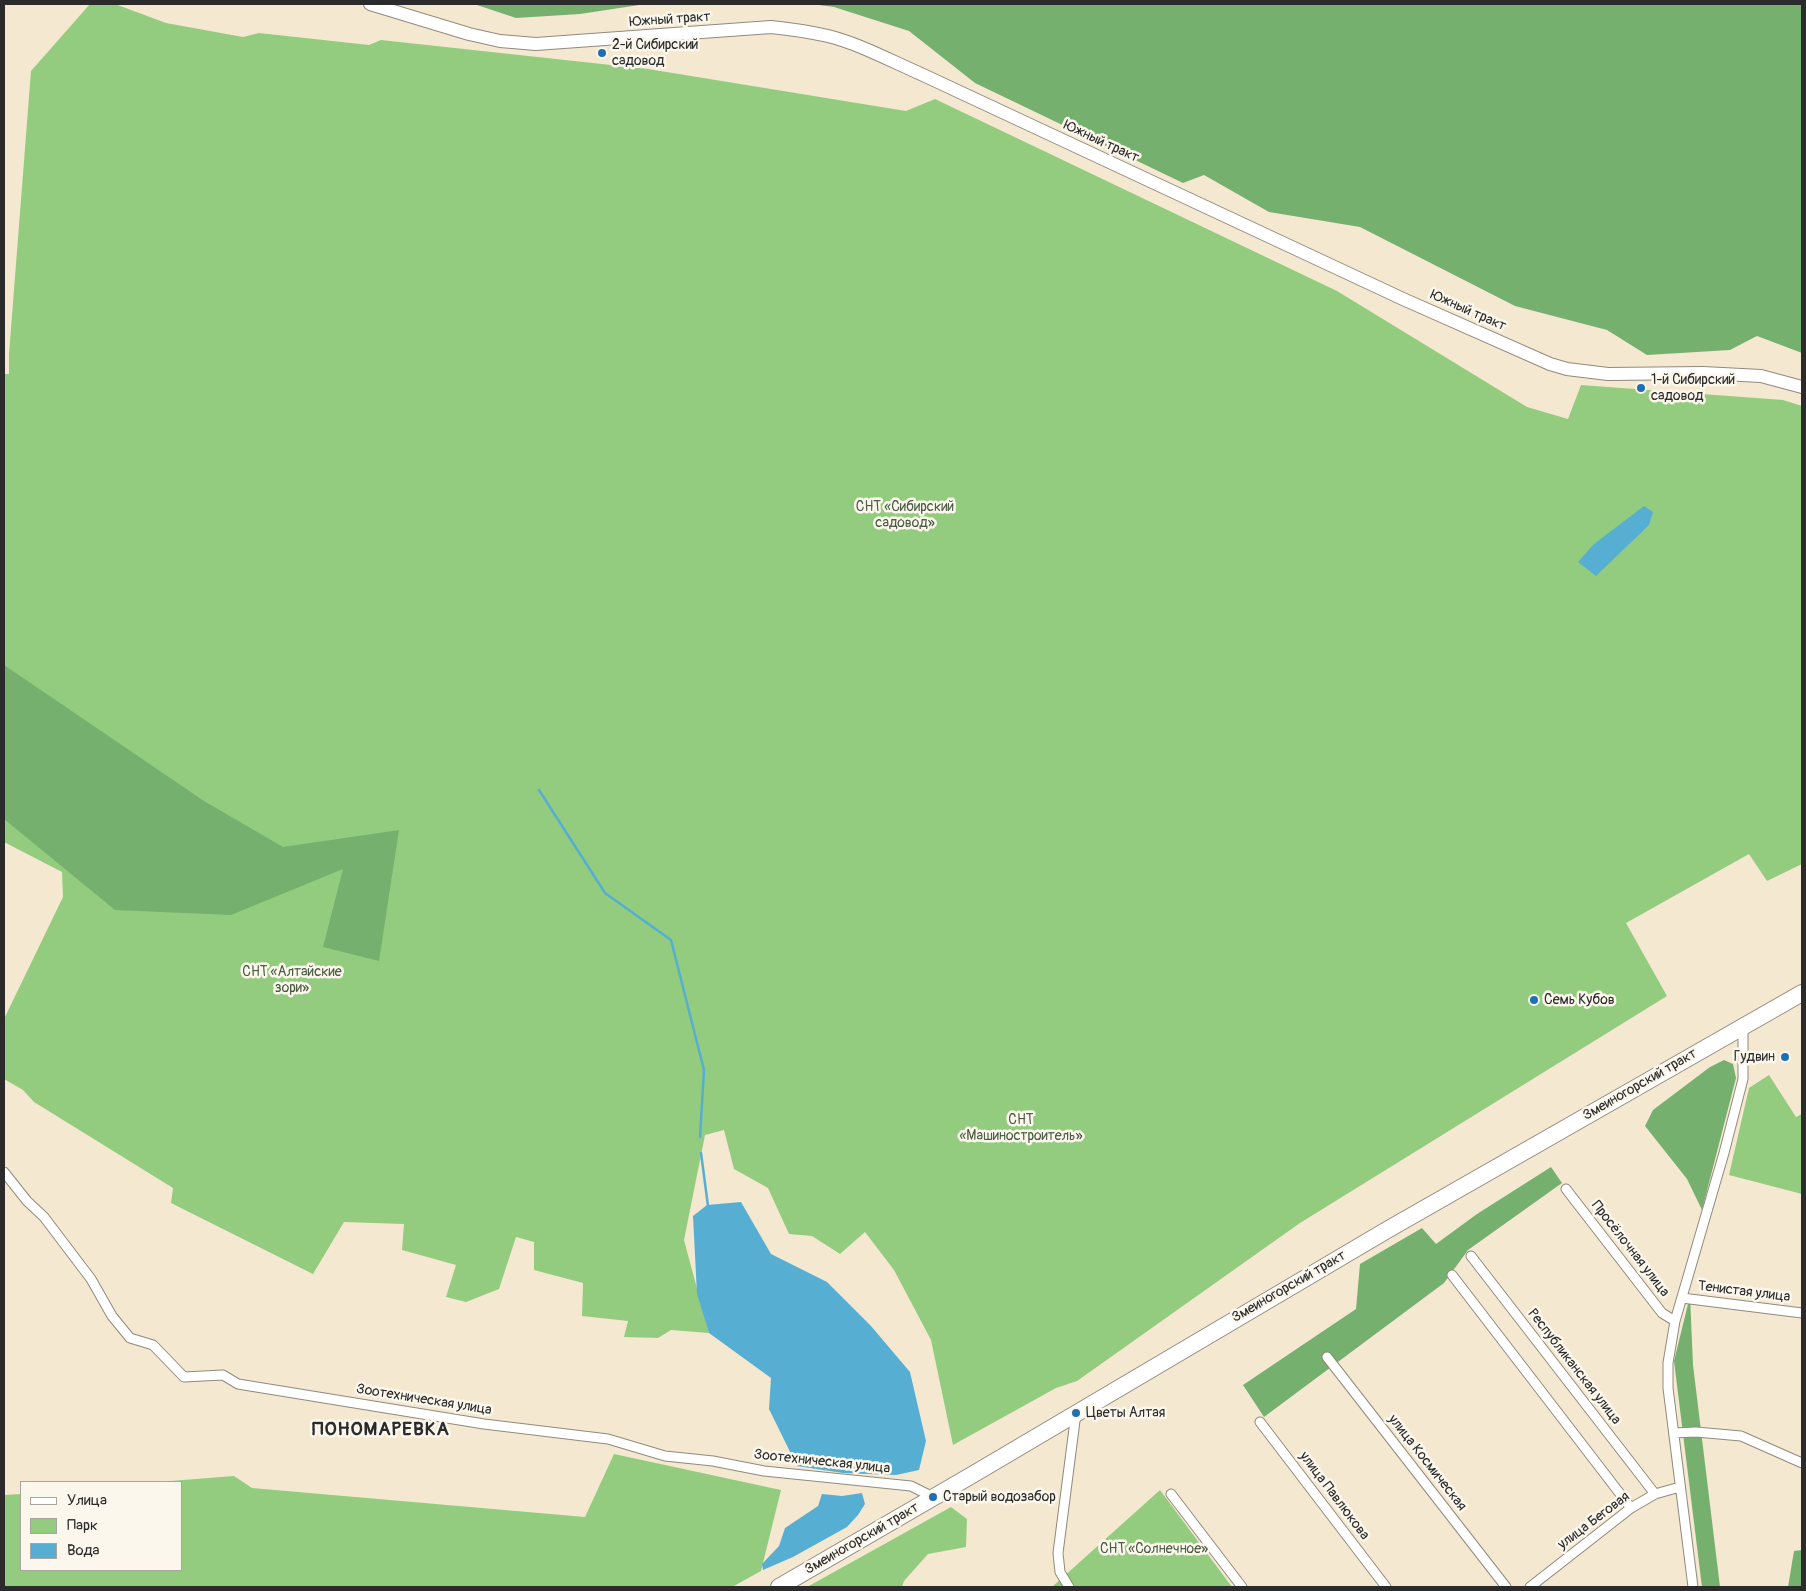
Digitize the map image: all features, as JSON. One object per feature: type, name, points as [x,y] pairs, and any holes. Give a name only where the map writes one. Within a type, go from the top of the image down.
[{"type":"highway","name":"Змеиногорский тракт","points":[[778,1587],[1387,1230],[1802,993]]},
{"type":"main road","name":"Южный тракт","points":[[370,4],[477,36],[500,41],[536,44],[771,27],[830,36],[921,74],[1385,290],[1550,364],[1567,369],[1608,374],[1703,373],[1762,376],[1802,387]]},
{"type":"street","points":[[1693,1587],[1668,1388],[1668,1363],[1682,1298],[1724,1153],[1743,1078],[1743,1027]]},
{"type":"street","name":"Зоотехническая улица","points":[[4,1172],[27,1201],[44,1217],[91,1279],[112,1316],[130,1338],[154,1346],[184,1377],[223,1375],[238,1384],[341,1402],[484,1424],[608,1439],[664,1456],[713,1461],[764,1471],[911,1486],[933,1497]]},
{"type":"street","name":"Просёлочная улица","points":[[1566,1189],[1662,1313],[1676,1321]]},
{"type":"street","name":"Республиканская улица","points":[[1470,1256],[1655,1494]]},
{"type":"street","points":[[1452,1275],[1632,1508]]},
{"type":"street","name":"Тенистая улица","points":[[1682,1298],[1802,1313]]},
{"type":"street","name":"улица Космическая","points":[[1327,1357],[1506,1587]]},
{"type":"street","points":[[1069,1587],[1060,1572],[1058,1553],[1076,1413]]},
{"type":"street","name":"улица Павлюкова","points":[[1260,1422],[1386,1587]]},
{"type":"street","points":[[1674,1433],[1696,1432],[1741,1436],[1802,1464]]},
{"type":"street","name":"улица Беговая","points":[[1530,1587],[1632,1508],[1655,1494],[1680,1486]]},
{"type":"street","points":[[1171,1494],[1242,1587]]},
{"type":"green space","name":"СНТ «Сибирский садовод»","points":[[90,4],[115,4],[166,23],[243,37],[259,33],[369,45],[381,40],[648,69],[906,111],[935,99],[1337,291],[1527,407],[1568,419],[1581,385],[1783,400],[1802,406],[1802,864],[1767,881],[1749,854],[1626,923],[1667,996],[1300,1223],[1077,1381],[1056,1388],[953,1445],[931,1340],[894,1270],[865,1232],[840,1254],[812,1236],[789,1234],[768,1188],[734,1169],[724,1130],[705,1135],[684,1240],[709,1333],[671,1330],[658,1338],[624,1337],[628,1321],[582,1316],[583,1283],[534,1270],[534,1242],[516,1237],[499,1289],[466,1302],[446,1297],[456,1265],[402,1250],[404,1224],[344,1222],[313,1274],[171,1203],[173,1188],[34,1102],[23,1090],[4,1079],[4,1019],[63,897],[62,872],[4,842],[4,374],[9,374],[31,71]]},
{"type":"green space","points":[[474,4],[646,4],[580,14],[516,18]]},
{"type":"green space","points":[[811,4],[1802,4],[1802,353],[1757,336],[1730,350],[1647,355],[1607,330],[1515,306],[1360,227],[1269,212],[1204,175],[1183,183],[975,83],[909,31],[834,7]]},
{"type":"green space","points":[[4,665],[204,801],[283,847],[399,830],[379,961],[323,947],[343,869],[231,915],[115,910],[4,819]]},
{"type":"green space","points":[[1724,1060],[1733,1064],[1736,1078],[1702,1210],[1687,1179],[1645,1126],[1653,1110],[1710,1067]]},
{"type":"green space","points":[[1769,1075],[1796,1117],[1802,1114],[1802,1194],[1729,1175],[1749,1088]]},
{"type":"green space","points":[[1551,1167],[1562,1183],[1468,1250],[1444,1283],[1264,1417],[1243,1385],[1356,1309],[1360,1264],[1422,1228],[1436,1244],[1477,1214]]},
{"type":"green space","points":[[1690,1296],[1693,1365],[1720,1587],[1702,1587],[1674,1361]]},
{"type":"green space","points":[[614,1454],[781,1490],[761,1571],[732,1587],[4,1587],[4,1495],[20,1494],[20,1571],[182,1571],[182,1481],[171,1481],[234,1476],[252,1488],[585,1517]]},
{"type":"green space","name":"СНТ «Солнечное»","points":[[1160,1490],[1232,1587],[1052,1587]]},
{"type":"green space","points":[[951,1507],[967,1519],[966,1547],[928,1554],[904,1581],[902,1587],[807,1587]]},
{"type":"green space","points":[[1802,1550],[1802,1587],[1788,1587],[1794,1551]]},
{"type":"water","points":[[1644,506],[1653,512],[1649,525],[1596,576],[1578,562],[1594,544]]},
{"type":"water","points":[[741,1202],[771,1254],[827,1282],[871,1326],[910,1372],[926,1441],[919,1470],[896,1475],[843,1473],[797,1466],[769,1409],[771,1378],[709,1333],[697,1294],[693,1216],[707,1205]]},
{"type":"water","points":[[862,1493],[865,1504],[847,1527],[793,1557],[763,1570],[762,1564],[779,1546],[785,1528],[818,1506],[822,1494],[842,1496]]},
{"type":"waterway","points":[[539,790],[605,893],[671,940],[704,1070],[700,1137]]},
{"type":"waterway","points":[[701,1153],[708,1206]]},
{"type":"place","name":"2-й Сибирский садовод","points":[[602,53]]},
{"type":"place","name":"1-й Сибирский садовод","points":[[1641,388]]},
{"type":"place","name":"Семь Кубов","points":[[1534,1000]]},
{"type":"place","name":"Гудвин","points":[[1785,1057]]},
{"type":"place","name":"Цветы Алтая","points":[[1076,1413]]},
{"type":"place","name":"Старый водозабор","points":[[933,1497]]},
{"type":"district","name":"ПОНОМАРЕВКА","points":[[381,1430]]},
{"type":"park label","name":"СНТ «Алтайские зори»","points":[[292,980]]},
{"type":"park label","name":"СНТ «Машиностроитель»","points":[[1021,1128]]}]
